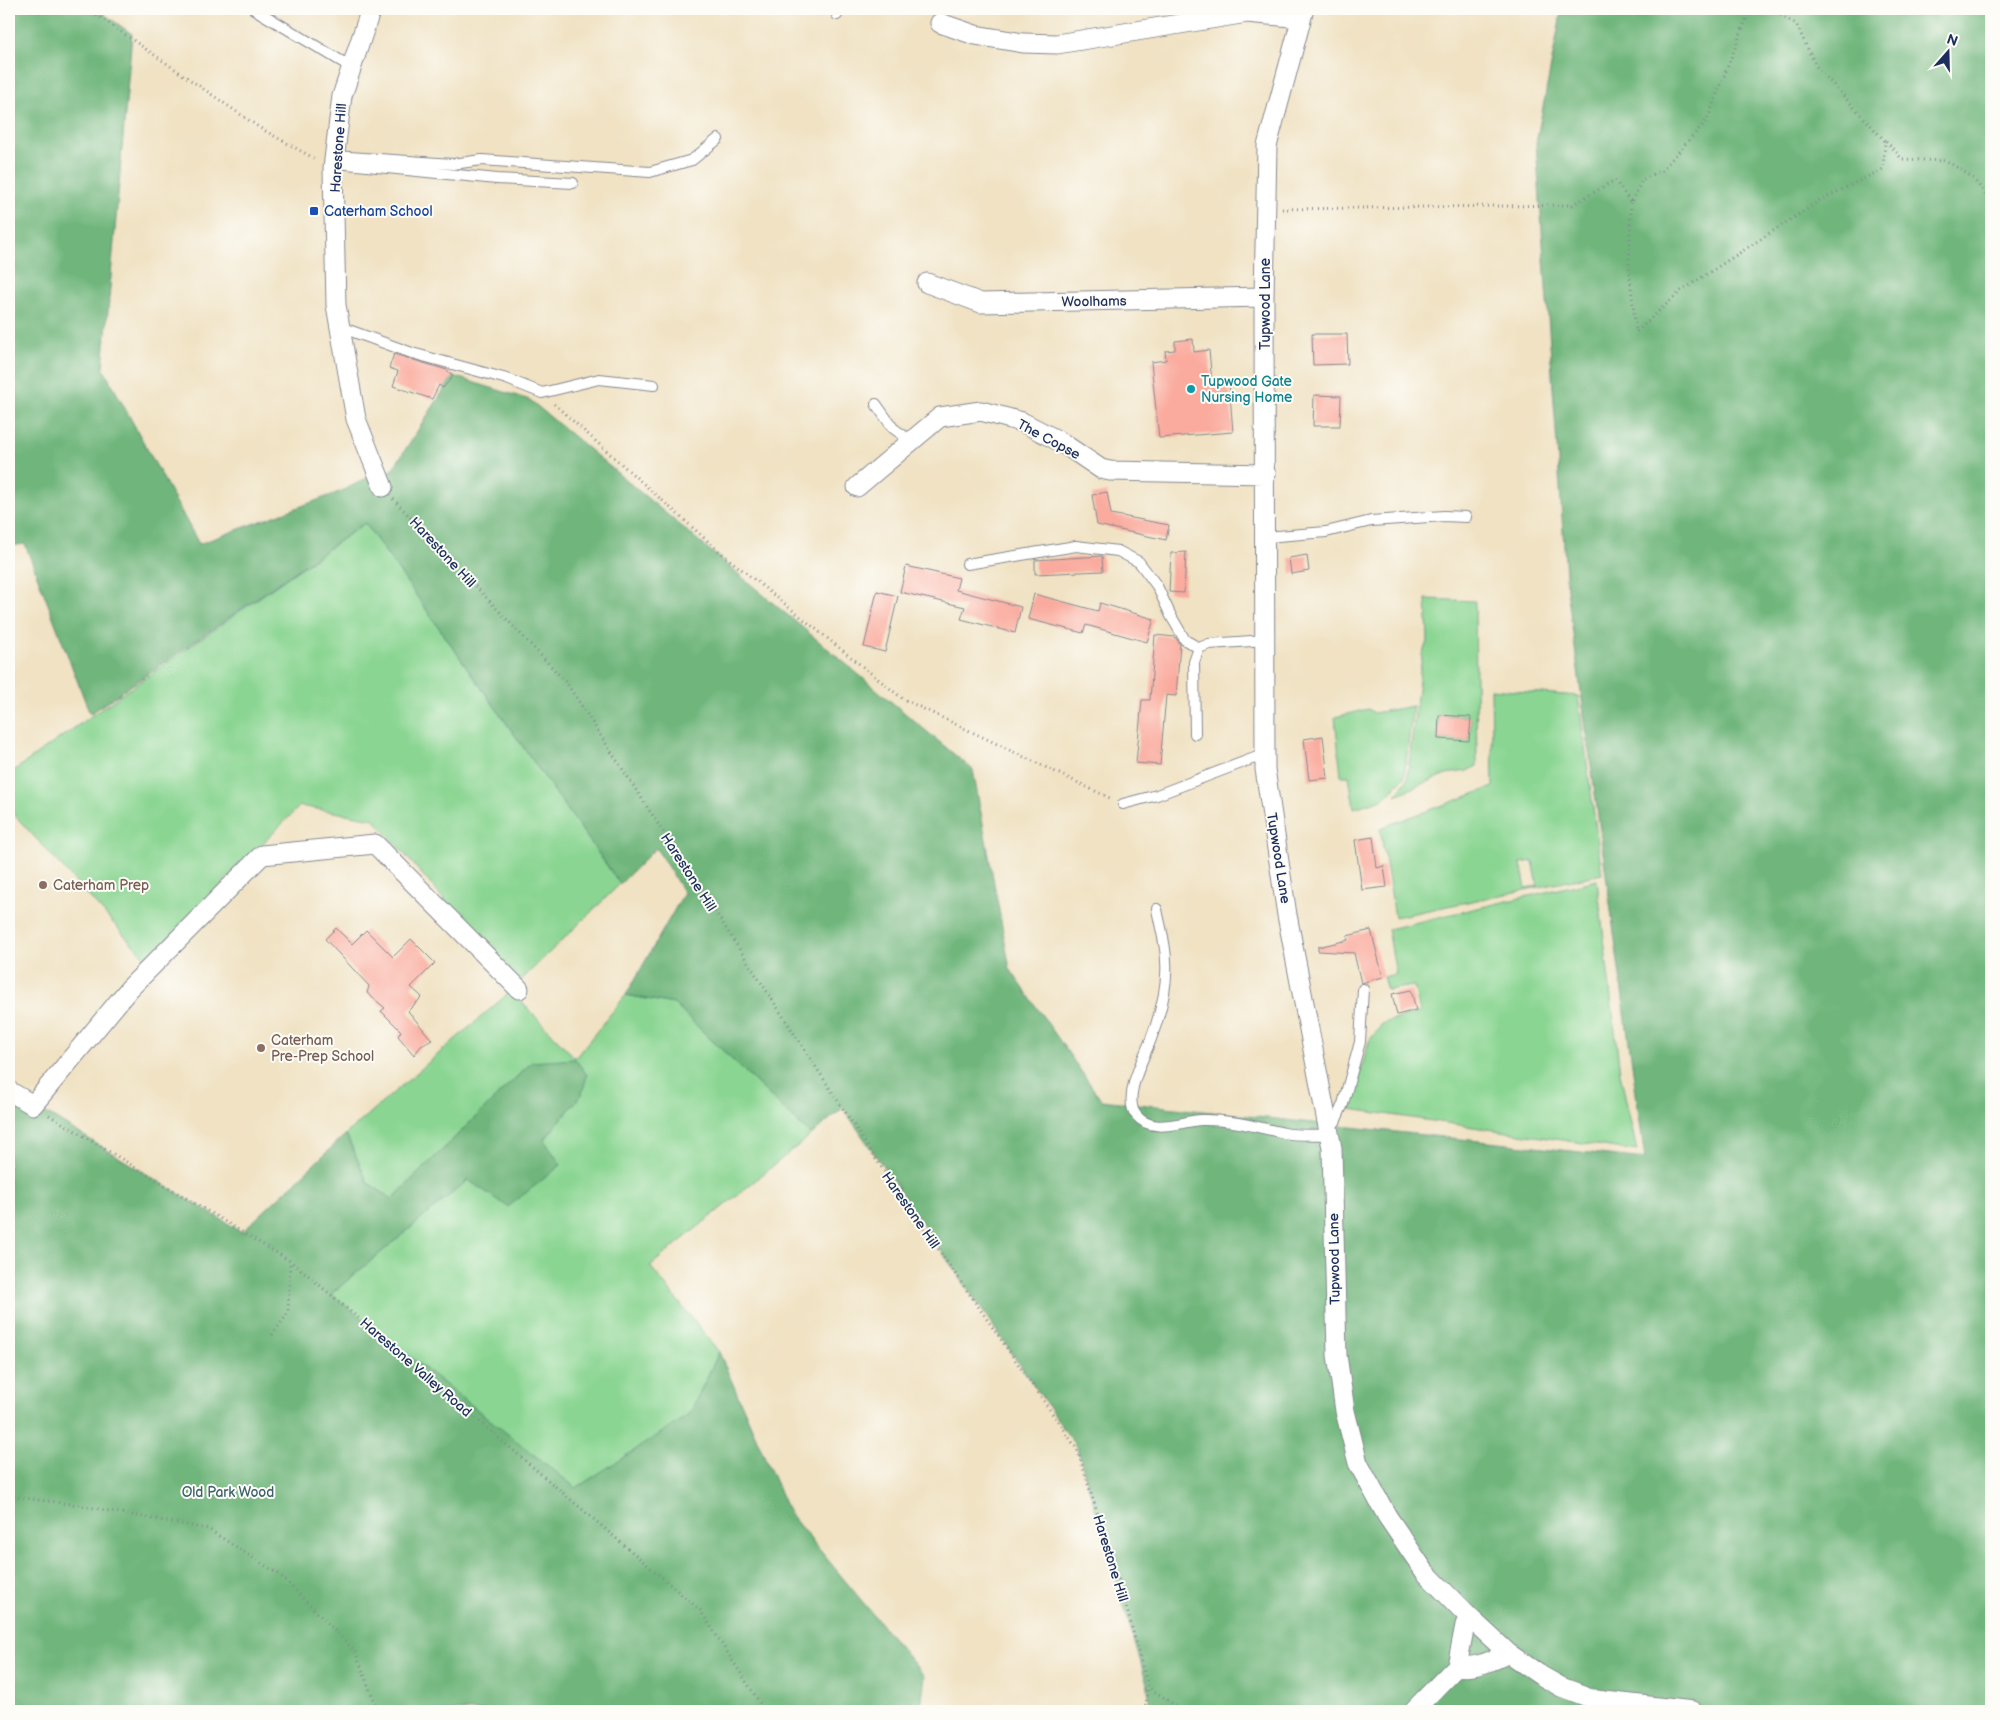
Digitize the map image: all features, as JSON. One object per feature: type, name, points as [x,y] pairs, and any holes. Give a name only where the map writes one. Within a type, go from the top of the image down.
[{"type":"street","name":"Harestone Hill","points":[[371,9],[342,96],[334,162],[336,305],[356,420],[383,488]]},
{"type":"street","points":[[940,23],[975,35],[1023,43],[1057,44],[1248,13],[1302,14]]},
{"type":"street","name":"Tupwood Lane","points":[[1302,14],[1267,146],[1264,297],[1266,474],[1265,769],[1288,915],[1332,1148],[1337,1355],[1345,1410],[1355,1455],[1388,1516],[1425,1572],[1469,1617],[1508,1652],[1540,1675],[1561,1687],[1596,1700],[1693,1711]]},
{"type":"street","name":"Woolhams","points":[[927,283],[981,303],[1264,297]]},
{"type":"street","name":"The Copse","points":[[857,487],[940,417],[981,411],[1022,422],[1061,442],[1102,469],[1110,471],[1266,474]]},
{"type":"street","points":[[9,1091],[33,1105],[129,990],[262,855],[375,844],[519,989]]},
{"type":"street","points":[[1413,1711],[1457,1666],[1465,1625],[1469,1617]]},
{"type":"street","points":[[1457,1666],[1468,1668],[1501,1657],[1508,1652]]},
{"type":"lane","points":[[254,9],[351,67]]},
{"type":"lane","points":[[334,162],[453,164],[482,160],[650,172],[692,160],[718,139]]},
{"type":"lane","points":[[334,162],[497,179],[573,183]]},
{"type":"lane","points":[[340,327],[360,336],[412,353],[507,379],[542,393],[599,379],[654,385]]},
{"type":"lane","points":[[876,404],[894,428],[912,441]]},
{"type":"lane","points":[[1266,537],[1326,532],[1371,522],[1444,516],[1466,517]]},
{"type":"lane","points":[[967,564],[1076,546],[1118,550],[1139,562],[1157,586],[1185,640],[1199,648]]},
{"type":"lane","points":[[1195,734],[1194,662],[1199,648],[1209,644],[1266,640]]},
{"type":"lane","points":[[1123,804],[1157,795],[1265,754]]},
{"type":"lane","points":[[1157,909],[1166,960],[1165,986],[1157,1021],[1132,1087],[1132,1105],[1136,1116],[1158,1126],[1200,1120],[1230,1120],[1286,1133],[1329,1131],[1343,1104],[1360,1042],[1363,989]]},
{"type":"path","points":[[88,9],[260,128],[309,156],[334,162]]},
{"type":"path","points":[[1885,141],[1883,169],[1819,201],[1681,291],[1636,332],[1629,267],[1631,202],[1642,180],[1662,170],[1707,120],[1750,9],[1772,11],[1796,24],[1816,66],[1902,159],[1947,161],[1972,177],[1991,201]]},
{"type":"path","points":[[1266,209],[1572,205],[1615,180],[1631,202]]},
{"type":"path","points":[[542,393],[720,552],[903,699],[1123,804]]},
{"type":"path","name":"Harestone Hill","points":[[383,488],[566,682],[875,1158],[1077,1448],[1122,1591],[1148,1687]]},
{"type":"path","name":"Harestone Valley Road","points":[[33,1105],[290,1261],[331,1294],[700,1610],[765,1711]]},
{"type":"path","points":[[272,1335],[288,1313],[290,1261]]},
{"type":"path","points":[[9,1494],[17,1497],[78,1505],[208,1529],[280,1575],[355,1651],[378,1711]]},
{"type":"path","points":[[1145,1711],[1148,1687],[1178,1707],[1179,1711]]},
{"type":"green space","points":[[9,9],[97,9],[132,34],[103,368],[199,544],[342,491],[365,479],[392,470],[453,376],[530,400],[973,770],[1010,969],[1101,1100],[1645,1159],[1567,590],[1536,143],[1562,9],[1991,9],[1991,1711],[1150,1711],[1148,1687],[1077,1448],[843,1108],[811,1135],[674,1004],[626,995],[684,893],[656,848],[620,884],[365,523],[90,714],[25,544],[9,546]]},
{"type":"green space","points":[[365,523],[620,884],[517,984],[374,819],[300,806],[147,960],[9,809],[9,774]]},
{"type":"green space","points":[[1426,599],[1475,601],[1477,766],[1467,771],[1446,774],[1396,795],[1407,780],[1422,655],[1428,639]],"holes":[[[1439,715],[1471,717],[1469,741],[1438,739]]]},
{"type":"green space","points":[[1491,689],[1578,696],[1602,874],[1395,917],[1380,828],[1493,787]],"holes":[[[1533,861],[1538,886],[1526,888],[1521,863]]]},
{"type":"green space","points":[[1413,706],[1404,778],[1383,799],[1354,808],[1349,776],[1341,776],[1335,717],[1368,709],[1374,713]]},
{"type":"green space","points":[[1597,880],[1620,1073],[1637,1151],[1350,1109],[1369,1041],[1383,1023],[1420,1012],[1414,986],[1387,990],[1383,977],[1396,974],[1388,929]]},
{"type":"green space","points":[[511,991],[575,1058],[626,995],[674,1004],[811,1135],[650,1266],[719,1352],[689,1415],[576,1489],[463,1401],[331,1294],[468,1180],[544,1140],[582,1094],[532,1062],[392,1199],[368,1183],[346,1134]]},
{"type":"green space","name":"Old Park Wood","points":[[575,1059],[587,1075],[582,1094],[544,1140],[561,1165],[508,1207],[468,1180],[331,1294],[576,1488],[689,1415],[719,1352],[789,1513],[925,1677],[919,1711],[9,1711],[9,1087],[33,1105],[242,1232],[346,1134],[368,1183],[392,1199],[532,1062]]},
{"type":"building","points":[[1312,334],[1347,334],[1348,364],[1313,365]]},
{"type":"building","name":"Tupwood Gate Nursing Home","points":[[1193,339],[1194,352],[1209,350],[1212,383],[1229,382],[1233,432],[1159,438],[1151,362],[1166,360],[1165,351],[1175,350],[1175,341]]},
{"type":"building","points":[[394,354],[447,370],[453,376],[443,388],[439,385],[432,399],[393,386],[398,371],[389,368]]},
{"type":"building","points":[[1314,395],[1341,396],[1340,426],[1313,426]]},
{"type":"building","points":[[1107,492],[1111,514],[1169,525],[1166,540],[1097,525],[1092,495]]},
{"type":"building","points":[[1186,552],[1184,593],[1169,592],[1171,553]]},
{"type":"building","points":[[1307,555],[1309,571],[1291,574],[1289,558]]},
{"type":"building","points":[[1102,556],[1103,571],[1035,574],[1035,560]]},
{"type":"building","points":[[906,566],[959,578],[956,590],[1021,607],[1015,633],[961,619],[965,607],[900,592]]},
{"type":"building","points":[[877,591],[898,596],[885,652],[864,647]]},
{"type":"building","points":[[1034,594],[1098,611],[1100,603],[1154,619],[1147,642],[1086,625],[1083,633],[1028,619]]},
{"type":"building","points":[[1155,635],[1175,637],[1180,644],[1176,696],[1166,695],[1160,765],[1136,763],[1142,700],[1150,700]]},
{"type":"building","points":[[1439,715],[1471,717],[1469,741],[1438,739]]},
{"type":"building","points":[[1323,736],[1328,778],[1309,780],[1304,739]]},
{"type":"building","points":[[1373,837],[1377,868],[1384,866],[1387,887],[1362,890],[1355,840]]},
{"type":"building","points":[[336,928],[352,944],[366,930],[393,957],[411,939],[435,963],[411,987],[422,997],[408,1011],[432,1040],[421,1046],[414,1055],[398,1036],[401,1031],[381,1011],[385,1008],[367,993],[369,986],[325,939]]},
{"type":"building","points":[[1371,930],[1383,977],[1361,983],[1354,953],[1318,951],[1318,947],[1348,940],[1347,936]]},
{"type":"building","points":[[1411,990],[1416,1010],[1397,1015],[1392,994]]},
{"type":"place","name":"Caterham School","points":[[314,211]]},
{"type":"place","name":"Tupwood Gate Nursing Home","points":[[1191,389]]},
{"type":"place","name":"Caterham Prep","points":[[43,885]]},
{"type":"place","name":"Caterham Pre-Prep School","points":[[261,1048]]}]
